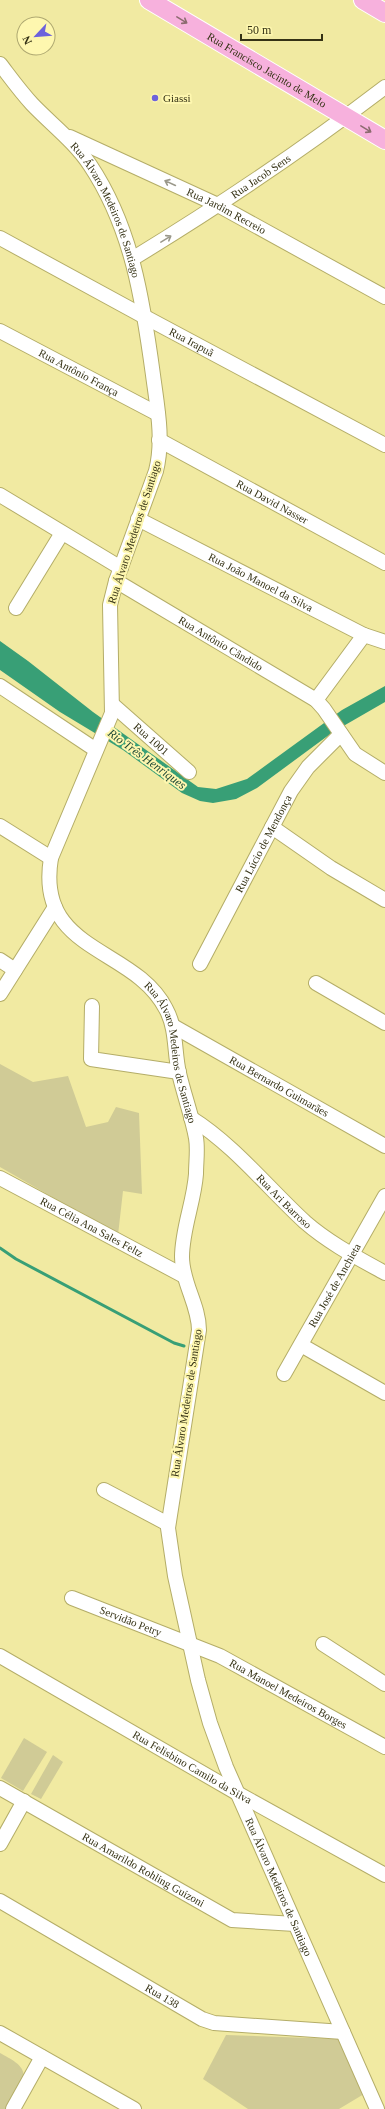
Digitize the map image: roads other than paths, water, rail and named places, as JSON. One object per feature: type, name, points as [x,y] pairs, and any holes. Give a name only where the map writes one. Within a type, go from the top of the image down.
[{"type":"main road","name":"Rua Francisco Jacinto de Melo","points":[[149,0],[385,140]]},
{"type":"main road","points":[[363,0],[385,13]]},
{"type":"street","name":"Rua Álvaro Medeiros de Santiago","points":[[0,64],[32,104],[83,155],[96,176],[121,224],[132,259],[145,317],[158,414],[159,440],[156,471],[118,575],[110,605],[109,622],[113,705],[110,719],[51,858],[50,878],[55,907],[64,924],[73,933],[132,972],[154,991],[166,1008],[173,1026],[179,1072],[196,1137],[195,1184],[183,1244],[184,1276],[196,1310],[199,1330],[168,1524],[171,1559],[210,1722],[237,1793],[377,2109]]},
{"type":"street","name":"Rua Jacob Sens","points":[[132,259],[218,205],[346,117],[385,87]]},
{"type":"street","name":"Rua Jardim Recreio","points":[[63,134],[218,205],[385,297]]},
{"type":"street","name":"Rua Irapuã","points":[[0,238],[385,445]]},
{"type":"street","name":"Rua Antônio França","points":[[0,331],[158,414]]},
{"type":"street","name":"Rua David Nasser","points":[[159,440],[385,563]]},
{"type":"street","name":"Rua Antônio Cândido","points":[[0,496],[62,533],[118,575],[320,704]]},
{"type":"street","name":"Rua João Manoel da Silva","points":[[138,519],[364,634],[385,642]]},
{"type":"street","points":[[16,608],[62,533]]},
{"type":"street","points":[[364,634],[320,704],[355,754],[385,773]]},
{"type":"street","points":[[0,686],[98,747]]},
{"type":"street","name":"Rua 1001","points":[[113,705],[189,772]]},
{"type":"street","name":"Rua Lúcio de Mendonça","points":[[200,964],[299,778],[340,731]]},
{"type":"street","points":[[0,826],[51,858]]},
{"type":"street","points":[[272,827],[331,868],[385,900]]},
{"type":"street","points":[[0,994],[55,907]]},
{"type":"street","points":[[0,960],[15,970]]},
{"type":"street","points":[[316,983],[385,1022]]},
{"type":"street","points":[[92,1006],[91,1059],[179,1072]]},
{"type":"street","name":"Rua Bernardo Guimarães","points":[[173,1026],[385,1146]]},
{"type":"street","name":"Rua Ari Barroso","points":[[191,1118],[212,1133],[307,1223],[352,1254],[385,1273]]},
{"type":"street","name":"Rua Célia Ana Sales Feltz","points":[[0,1178],[184,1276]]},
{"type":"street","name":"Rua José de Anchieta","points":[[284,1374],[385,1196]]},
{"type":"street","points":[[301,1345],[385,1393]]},
{"type":"street","points":[[104,1490],[168,1524]]},
{"type":"street","name":"Servidão Petry","points":[[72,1598],[153,1631],[190,1643]]},
{"type":"street","name":"Rua Manoel Medeiros Borges","points":[[190,1643],[220,1656],[383,1741]]},
{"type":"street","points":[[323,1644],[385,1684]]},
{"type":"street","name":"Rua Felisbino Camilo da Silva","points":[[0,1656],[237,1793],[385,1875]]},
{"type":"street","name":"Rua Amarildo Rohling Guizoni","points":[[0,1788],[232,1920],[295,1924]]},
{"type":"street","points":[[0,1844],[24,1801]]},
{"type":"street","name":"Rua 138","points":[[0,1902],[202,2019],[220,2024],[343,2032]]},
{"type":"street","points":[[0,2033],[134,2109]]},
{"type":"street","points":[[13,2109],[42,2057]]},
{"type":"water","name":"Rio Três Henriques","points":[[0,641],[93,712],[198,787],[216,789],[247,779],[342,710],[385,686],[385,702],[333,732],[257,788],[236,799],[213,803],[200,801],[182,793],[123,750],[60,712],[0,670]]},
{"type":"waterway","points":[[0,1248],[16,1259],[174,1343],[184,1346]]},
{"type":"place","name":"Giassi","points":[[155,98]]}]
